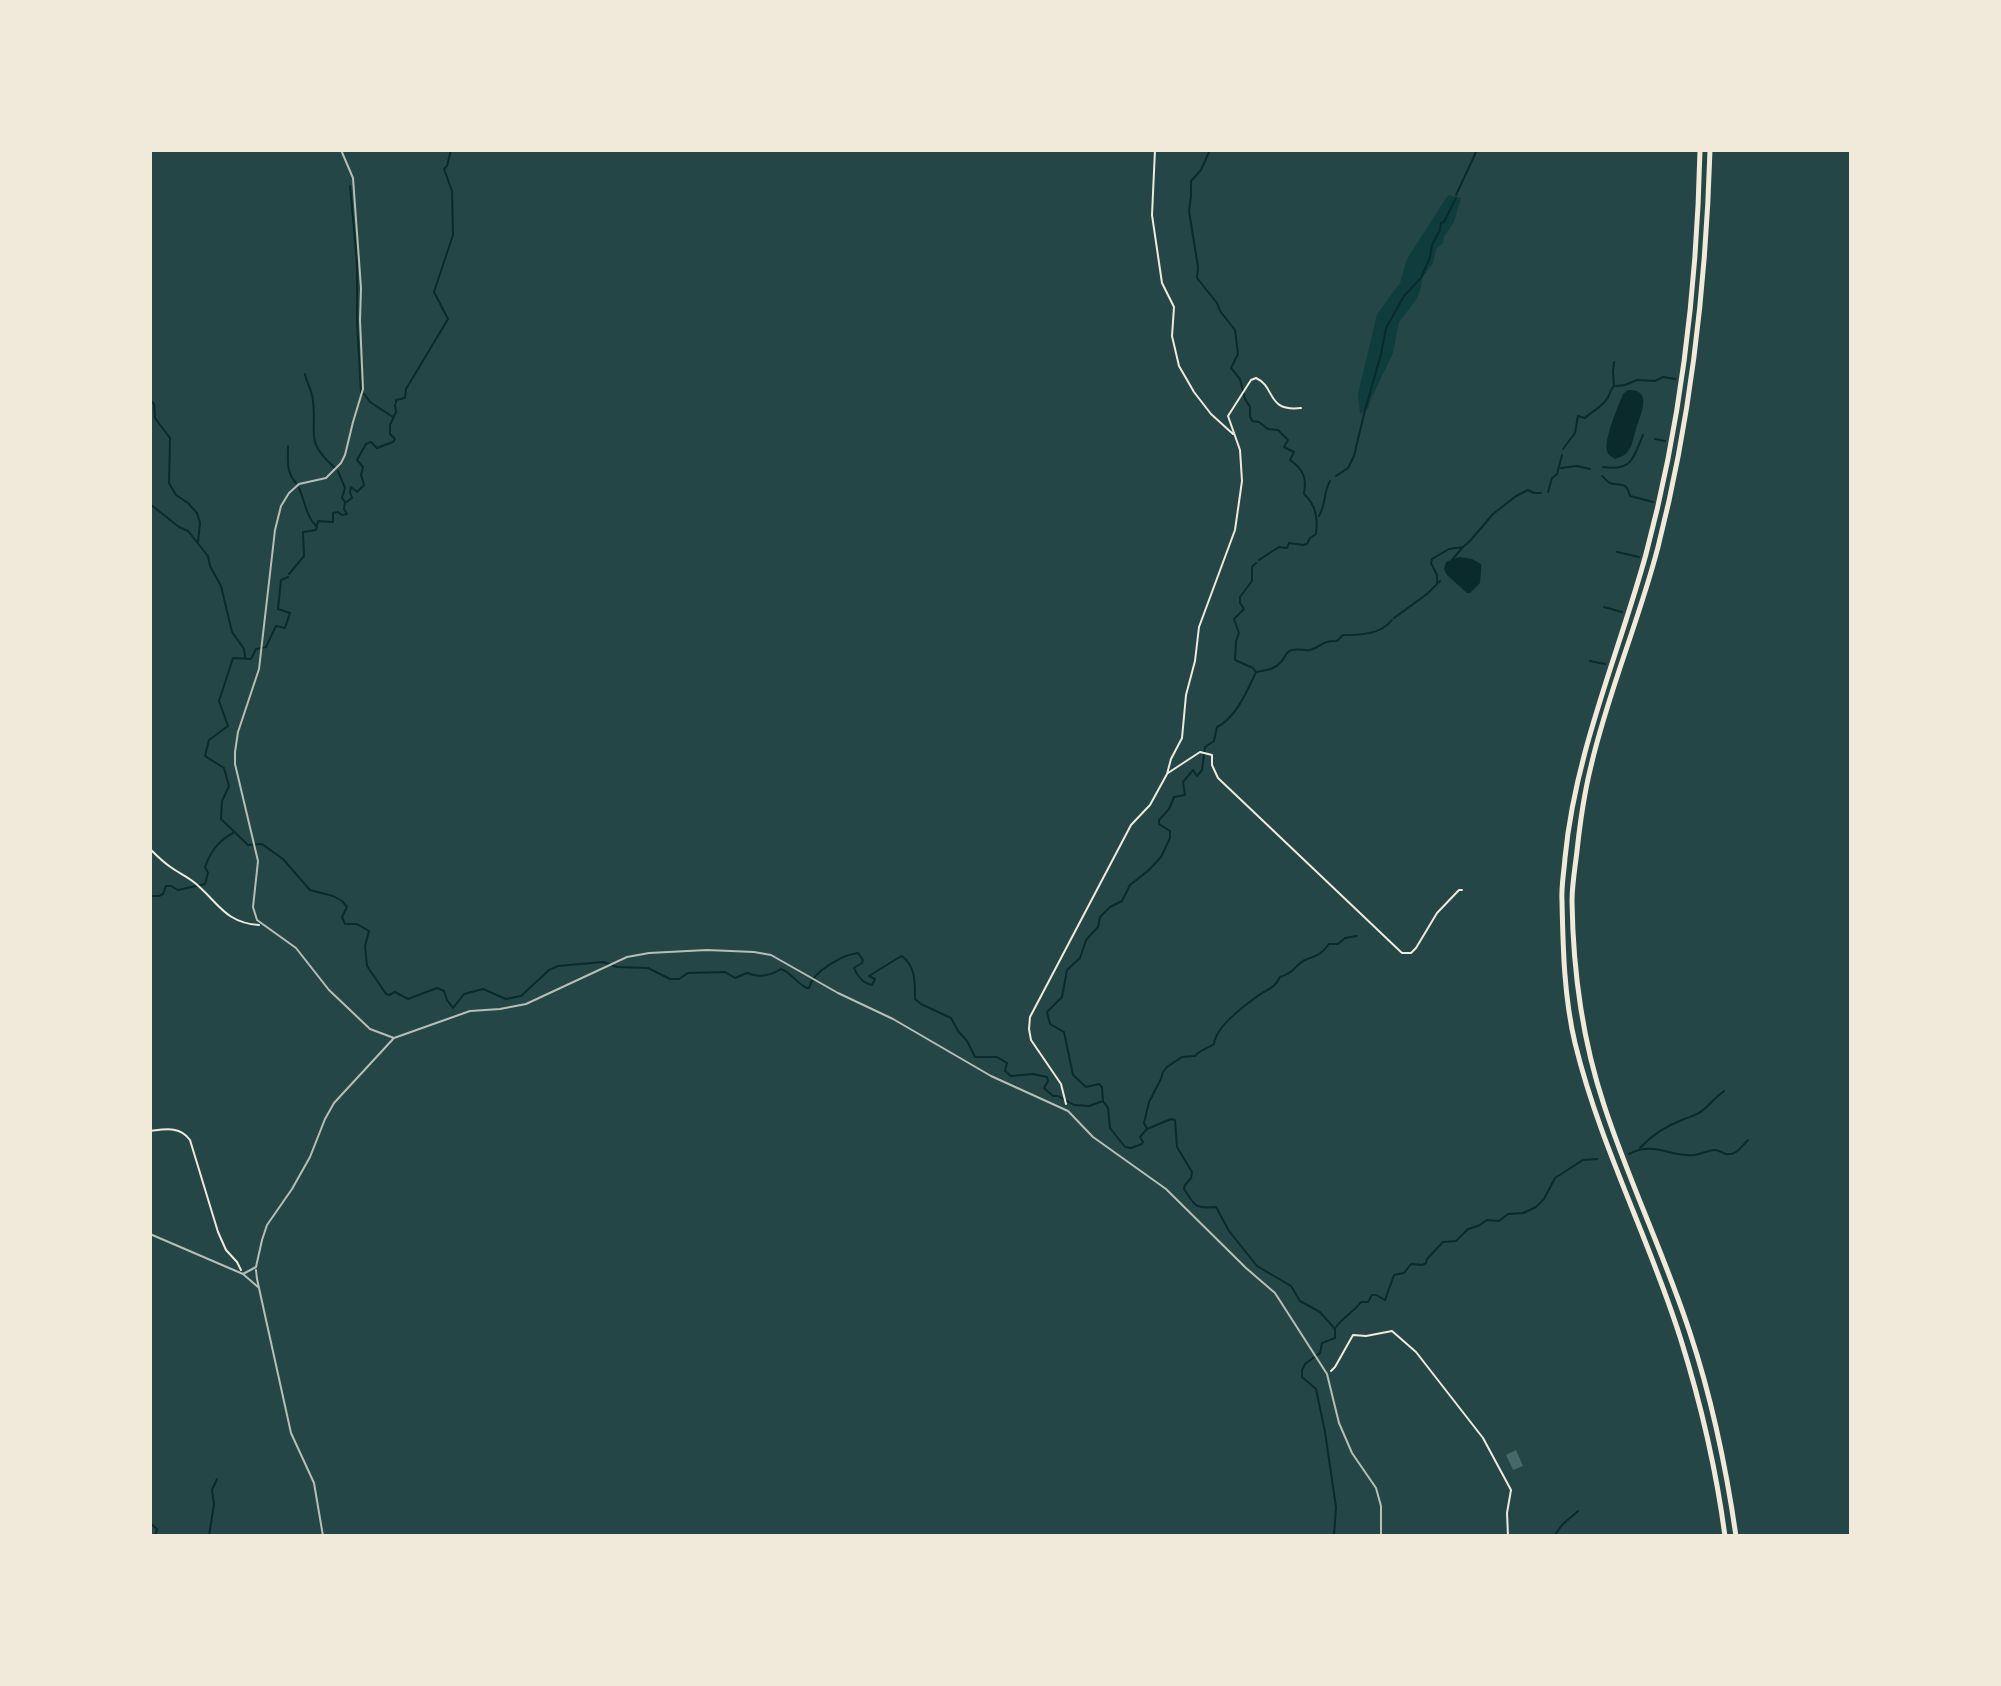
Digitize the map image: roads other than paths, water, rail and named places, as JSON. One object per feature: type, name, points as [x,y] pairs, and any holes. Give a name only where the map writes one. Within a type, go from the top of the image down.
[{"type":"highway","points":[[1700,150],[1699,205],[1690,316],[1663,484],[1646,552],[1582,761],[1568,827],[1562,896],[1565,976],[1575,1041],[1593,1108],[1681,1338],[1705,1424],[1726,1535]]},
{"type":"highway","points":[[1710,150],[1709,202],[1700,315],[1674,482],[1642,606],[1591,766],[1572,897],[1575,975],[1586,1041],[1603,1103],[1691,1334],[1715,1421],[1736,1535]]},
{"type":"lane","points":[[341,150],[353,178],[361,288],[363,389],[341,463],[326,478],[299,484],[281,506],[275,530],[259,669],[238,732],[235,764],[258,861],[253,907],[257,920],[296,948],[330,990],[370,1028],[394,1038]]},
{"type":"lane","points":[[323,1535],[314,1483],[291,1433],[256,1267],[267,1225],[310,1157],[334,1103],[394,1038],[470,1011],[526,1004],[627,957],[707,950],[771,955],[838,993],[893,1019],[991,1076],[1068,1111],[1093,1137],[1166,1189],[1275,1293],[1319,1359],[1327,1374],[1339,1423],[1352,1453],[1376,1488],[1381,1506],[1381,1535]]},
{"type":"lane","points":[[150,1234],[243,1274],[259,1288]]},
{"type":"lane","points":[[243,1274],[256,1267]]},
{"type":"waterway","points":[[396,403],[396,400],[405,398],[406,389],[448,319],[434,292],[453,235],[452,191],[444,169],[451,150]]},
{"type":"waterway","points":[[1210,150],[1201,170],[1191,181],[1189,211],[1198,267],[1197,278],[1235,330],[1238,354],[1231,368],[1240,379],[1252,421],[1259,422],[1268,429],[1278,430],[1288,440],[1284,447],[1294,452],[1290,460],[1303,474],[1304,494],[1314,507],[1316,517],[1316,534],[1307,544],[1289,543],[1287,548],[1279,547],[1259,560]]},
{"type":"waterway","points":[[1456,195],[1477,150]]},
{"type":"waterway","points":[[350,186],[357,262],[361,392]]},
{"type":"waterway","points":[[1336,476],[1348,468],[1354,456],[1386,328],[1404,296],[1421,278],[1441,223],[1456,198]]},
{"type":"waterway","points":[[1563,449],[1575,433],[1578,416],[1585,418],[1608,397],[1614,386],[1614,362]]},
{"type":"waterway","points":[[305,374],[312,397],[315,443],[325,459],[335,468]]},
{"type":"waterway","points":[[1616,386],[1637,380],[1655,381],[1663,377],[1675,379]]},
{"type":"waterway","points":[[364,394],[370,402],[393,417]]},
{"type":"waterway","points":[[150,400],[154,404],[155,418],[170,438],[169,483],[176,495],[197,513],[200,523],[198,542]]},
{"type":"waterway","points":[[289,574],[304,556],[303,532],[316,530],[318,521],[333,522],[333,513],[347,514],[344,509],[345,503],[352,498],[351,487],[357,492],[364,485],[361,475],[363,467],[357,460],[366,444],[371,442],[377,448],[395,439],[390,434],[390,425],[396,412],[395,405]]},
{"type":"waterway","points":[[1603,467],[1620,467],[1630,462],[1643,435]]},
{"type":"waterway","points":[[1655,439],[1665,441]]},
{"type":"waterway","points":[[288,446],[289,470],[296,483]]},
{"type":"waterway","points":[[1548,492],[1562,455]]},
{"type":"waterway","points":[[1561,468],[1577,466],[1590,469]]},
{"type":"waterway","points":[[338,471],[345,488],[342,498],[345,502]]},
{"type":"waterway","points":[[1602,476],[1610,483],[1625,486],[1630,496],[1653,502]]},
{"type":"waterway","points":[[1319,516],[1330,481]]},
{"type":"waterway","points":[[299,488],[308,514],[317,527]]},
{"type":"waterway","points":[[1437,584],[1432,559],[1449,549],[1463,547],[1493,514],[1516,496],[1528,490],[1541,493]]},
{"type":"waterway","points":[[150,504],[188,531],[208,556],[210,566],[221,586],[232,632],[244,649],[245,657]]},
{"type":"waterway","points":[[1452,560],[1462,548]]},
{"type":"waterway","points":[[1617,552],[1639,557]]},
{"type":"waterway","points":[[1103,1101],[1102,1087],[1099,1084],[1086,1087],[1073,1075],[1064,1032],[1050,1024],[1047,1012],[1062,997],[1067,970],[1080,958],[1086,940],[1098,927],[1100,917],[1110,907],[1122,901],[1130,885],[1161,857],[1170,838],[1170,831],[1159,824],[1159,820],[1169,809],[1174,797],[1185,795],[1183,782],[1193,770],[1197,776],[1202,770],[1205,747],[1214,741],[1217,727],[1235,711],[1256,672],[1235,660],[1239,633],[1234,619],[1244,609],[1240,597],[1252,581],[1252,567],[1256,563]]},
{"type":"waterway","points":[[288,577],[281,580],[278,609],[290,613],[285,628],[276,626],[266,647],[256,649],[251,659],[233,658],[219,701],[228,726],[209,740],[205,756],[224,768],[229,786],[222,801],[221,819],[248,845],[262,844],[283,859],[310,890],[342,901],[347,907],[342,917],[345,924],[357,924],[369,931],[365,946],[367,966],[386,994],[395,992],[408,999],[437,988],[444,991],[453,1008],[464,994],[483,989],[506,999],[521,996],[549,970],[558,966],[603,962],[617,967],[648,968],[670,979],[679,979],[688,973],[725,972],[735,978],[747,973],[764,975],[781,969],[809,988],[822,970],[844,957],[858,953],[863,960],[854,968],[861,979],[872,985],[875,979],[869,976],[902,956],[912,970],[915,999],[951,1018],[975,1057],[997,1057],[1007,1063],[1005,1071],[1011,1076],[1033,1074],[1047,1077],[1044,1088],[1053,1096],[1074,1105],[1089,1106],[1103,1101],[1108,1108],[1110,1128],[1125,1147],[1142,1144],[1140,1137],[1147,1129],[1171,1119],[1175,1120],[1177,1147],[1192,1172],[1184,1189],[1191,1199],[1200,1207],[1216,1207],[1229,1231],[1257,1266],[1291,1286],[1300,1301],[1320,1312],[1335,1329],[1335,1338],[1322,1343],[1320,1353],[1305,1364],[1302,1370],[1302,1377],[1316,1389],[1325,1432],[1336,1507],[1334,1536]]},
{"type":"waterway","points":[[1394,618],[1440,581]]},
{"type":"waterway","points":[[1604,607],[1622,612]]},
{"type":"waterway","points":[[1256,672],[1276,667],[1290,651],[1310,650],[1324,643],[1337,641],[1343,635],[1376,631],[1392,620]]},
{"type":"waterway","points":[[1590,661],[1605,664]]},
{"type":"waterway","points":[[150,896],[163,894],[166,886],[178,890],[205,884],[208,873],[205,867],[210,856],[219,843],[233,833]]},
{"type":"waterway","points":[[1147,1129],[1144,1123],[1149,1102],[1167,1067],[1182,1057],[1195,1056],[1214,1044],[1220,1030],[1232,1017],[1273,986],[1280,977],[1321,953],[1329,944],[1338,944],[1345,938],[1357,936]]},
{"type":"waterway","points":[[1640,1148],[1665,1128],[1701,1112],[1724,1091]]},
{"type":"waterway","points":[[1629,1154],[1646,1149],[1685,1155],[1715,1150],[1733,1154],[1748,1140]]},
{"type":"waterway","points":[[1336,1327],[1361,1302],[1368,1302],[1372,1295],[1385,1300],[1394,1275],[1404,1273],[1411,1264],[1426,1263],[1443,1242],[1456,1241],[1468,1229],[1487,1220],[1499,1221],[1508,1214],[1523,1213],[1536,1207],[1544,1199],[1555,1178],[1583,1160],[1597,1159]]},
{"type":"waterway","points":[[209,1536],[214,1504],[212,1490],[217,1479]]},
{"type":"waterway","points":[[1554,1536],[1578,1511]]},
{"type":"waterway","points":[[150,1523],[157,1529],[155,1536]]}]
